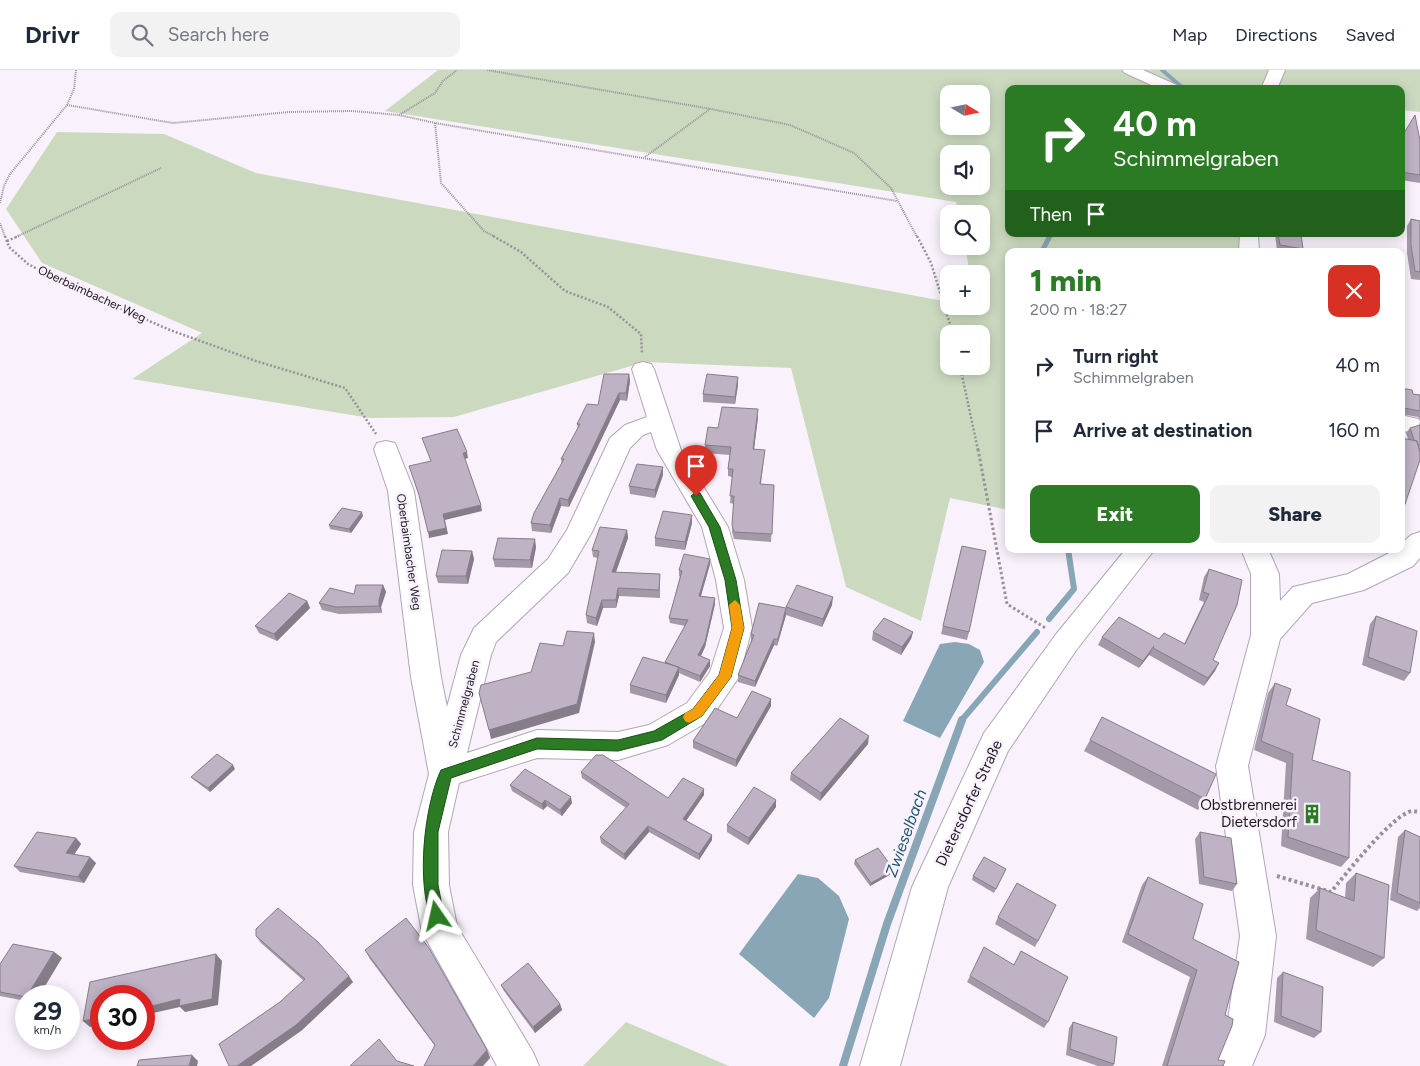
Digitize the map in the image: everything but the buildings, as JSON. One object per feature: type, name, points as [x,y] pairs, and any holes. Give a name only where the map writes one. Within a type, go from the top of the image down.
[{"type":"street","points":[[1130,70],[1164,85]]},
{"type":"street","points":[[1271,85],[1277,70]]},
{"type":"street","points":[[446,774],[537,744],[618,746],[657,736],[698,712],[724,677],[738,628],[730,580],[715,527],[669,450],[643,369]]},
{"type":"street","name":"Schimmelgraben","points":[[446,774],[476,655],[484,636],[558,566],[579,532],[619,444],[634,430],[659,421]]},
{"type":"street","name":"Oberbaimbacher Weg","points":[[386,449],[401,491],[426,677],[446,774],[431,832],[431,885],[440,932],[519,1066]]},
{"type":"street","points":[[1266,635],[1303,594],[1354,583],[1403,560],[1420,542]]},
{"type":"street","name":"Dietersdorfer Straße","points":[[880,1066],[930,886],[995,743],[1067,641],[1138,553]]},
{"type":"street","points":[[1260,561],[1303,594]]},
{"type":"street","points":[[1232,1066],[1245,1035],[1258,936],[1232,766],[1266,635],[1260,561]]},
{"type":"path","points":[[0,203],[4,186],[10,174],[67,105],[74,90],[76,70]]},
{"type":"path","points":[[398,115],[435,93],[443,81],[456,70]]},
{"type":"path","points":[[486,70],[711,109],[790,125],[854,153],[891,188],[896,201],[931,264],[950,325]]},
{"type":"path","points":[[67,105],[173,123],[289,112],[352,111],[398,115],[435,123],[896,201]]},
{"type":"path","points":[[644,158],[711,109]]},
{"type":"path","points":[[435,123],[441,183],[484,231],[521,252],[565,291],[608,307],[641,334],[643,369]]},
{"type":"path","points":[[7,241],[161,168]]},
{"type":"path","name":"Oberbaimbacher Weg","points":[[0,223],[9,247],[28,264],[78,290],[170,330],[256,361],[345,388],[386,449]]},
{"type":"path","points":[[962,375],[980,459],[1007,604],[1067,641]]},
{"type":"path","points":[[1248,867],[1331,892],[1363,854],[1400,817],[1412,811],[1420,812]]},
{"type":"green space","points":[[438,70],[1420,70],[1420,112],[1405,110],[1405,85],[1005,85],[1005,237],[1256,237],[1255,248],[1005,248],[1005,509],[950,498],[921,621],[846,587],[791,368],[645,362],[454,417],[370,418],[132,379],[202,333],[42,263],[6,209],[57,132],[164,134],[256,173],[940,300],[940,315],[990,315],[990,265],[968,265],[967,255],[990,255],[990,205],[957,205],[956,202],[385,111]]},
{"type":"green space","points":[[626,1022],[729,1066],[583,1066]]},
{"type":"water","points":[[955,642],[969,644],[980,650],[984,662],[940,738],[903,721],[940,644]]},
{"type":"water","points":[[798,874],[818,878],[839,896],[849,919],[829,998],[814,1018],[739,954]]},
{"type":"waterway","name":"Zwieselbach","points":[[1162,70],[1179,85]]},
{"type":"waterway","name":"Zwieselbach","points":[[1044,248],[1049,237]]},
{"type":"waterway","name":"Zwieselbach","points":[[1049,619],[1074,589],[1069,553]]},
{"type":"waterway","name":"Zwieselbach","points":[[961,721],[1037,632]]},
{"type":"waterway","name":"Zwieselbach","points":[[843,1066],[887,924],[962,720]]},
{"type":"slow traffic","points":[[689,717],[698,712],[724,677],[738,628],[735,605]]},
{"type":"place","name":"Obstbrennerei Dietersdorf","points":[[1312,814]]},
{"type":"route","points":[[437,916],[431,885],[431,832],[446,774],[537,744],[618,746],[657,736],[698,712],[724,677],[738,628],[730,580],[715,527],[696,496]]}]
